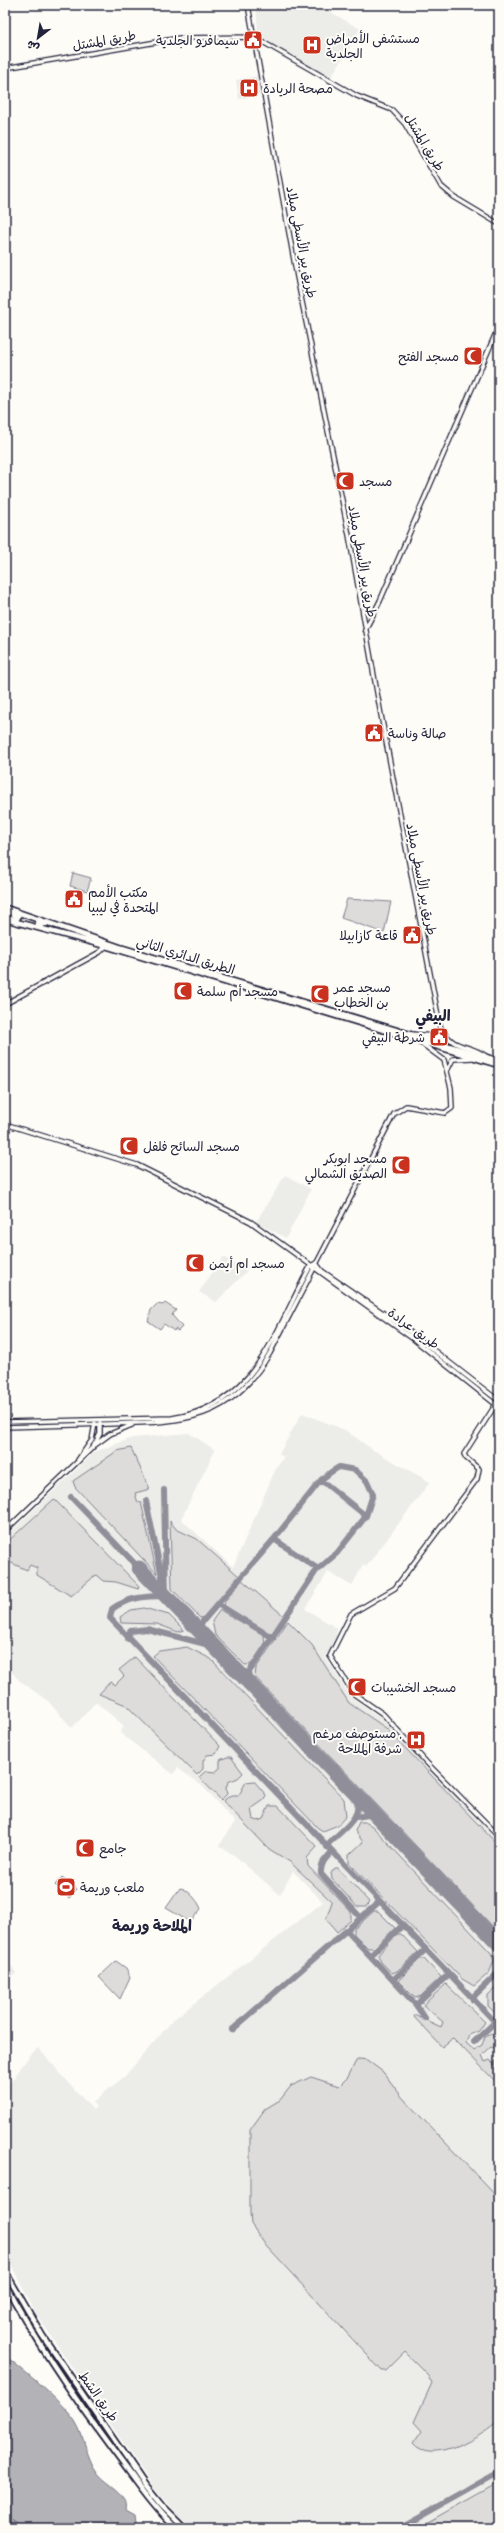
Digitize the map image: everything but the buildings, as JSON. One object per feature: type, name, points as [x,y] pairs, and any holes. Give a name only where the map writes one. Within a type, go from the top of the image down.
[{"type":"highway","points":[[5,910],[18,917],[16,920],[5,918]]},
{"type":"highway","name":"الطريق الدائري الثاني","points":[[5,910],[499,1061]]},
{"type":"highway","name":"الطريق الدائري الثاني","points":[[5,918],[61,935],[106,946],[499,1065]]},
{"type":"highway","points":[[61,935],[39,927],[37,924],[41,923],[78,933]]},
{"type":"highway","name":"طريق الشط","points":[[5,2271],[42,2336],[85,2394],[156,2500],[184,2528]]},
{"type":"highway","name":"طريق الشط","points":[[5,2284],[75,2396],[149,2500],[176,2528]]},
{"type":"highway","points":[[75,2396],[78,2391],[85,2394]]},
{"type":"main road","name":"طريق بير الأسطى ميلاد","points":[[248,5],[440,1026],[450,1041],[478,1051],[488,1057]]},
{"type":"main road","name":"طريق المشتل","points":[[5,68],[180,38],[243,37],[254,39],[266,44],[356,96],[392,110],[405,124],[441,186],[454,197],[499,224]]},
{"type":"main road","points":[[365,630],[380,601],[499,326]]},
{"type":"main road","points":[[5,1004],[100,952],[106,946]]},
{"type":"main road","points":[[411,1034],[434,1036],[438,1034],[440,1026]]},
{"type":"main road","points":[[5,1427],[181,1416],[202,1410],[228,1397],[240,1387],[257,1367],[303,1280],[316,1263],[395,1112],[406,1106],[445,1113],[450,1111],[454,1104],[448,1070],[438,1054],[416,1040]]},
{"type":"main road","points":[[448,1070],[453,1059],[476,1058]]},
{"type":"main road","name":"طريق عرادة","points":[[5,1124],[147,1169],[255,1224],[305,1260],[312,1269],[374,1308],[473,1383],[498,1404]]},
{"type":"main road","points":[[316,1263],[322,1271],[374,1308]]},
{"type":"main road","points":[[5,1422],[173,1422],[198,1416],[225,1403],[242,1390],[263,1365],[307,1282],[312,1269]]},
{"type":"main road","points":[[303,1280],[307,1282]]},
{"type":"main road","points":[[498,1404],[464,1454],[466,1458],[479,1469],[478,1479],[395,1588],[351,1614],[330,1656],[354,1694],[384,1714],[426,1762],[499,1836]]},
{"type":"main road","points":[[93,1447],[100,1434],[97,1422]]},
{"type":"main road","points":[[78,1460],[92,1440],[97,1422]]},
{"type":"main road","points":[[5,1532],[93,1447],[110,1434],[136,1423]]},
{"type":"shaded area","name":"مستشفى الأمراض الجلدية","points":[[256,5],[327,10],[360,29],[330,79],[258,35]]},
{"type":"shaded area","name":"مصحة الريادة","points":[[258,76],[261,95],[239,99],[236,80]]},
{"type":"shaded area","points":[[73,873],[91,878],[87,891],[70,886]]},
{"type":"shaded area","points":[[347,899],[391,902],[384,933],[341,918]]},
{"type":"shaded area","points":[[285,1175],[311,1189],[286,1238],[256,1222]]},
{"type":"shaded area","points":[[223,1257],[247,1271],[216,1302],[199,1292]]},
{"type":"shaded area","points":[[165,1303],[176,1310],[172,1315],[182,1327],[178,1331],[175,1329],[174,1331],[164,1324],[160,1329],[148,1321],[151,1310],[157,1304],[163,1305]]},
{"type":"shaded area","points":[[302,1413],[345,1430],[373,1450],[430,1482],[366,1567],[363,1564],[352,1586],[328,1572],[305,1609],[337,1628],[336,1642],[326,1657],[350,1696],[385,1721],[499,1841],[499,2528],[192,2528],[177,2515],[154,2488],[71,2366],[37,2315],[5,2253],[5,2086],[8,2086],[30,2055],[38,2048],[93,2110],[96,2107],[93,2102],[125,2076],[174,2019],[323,1902],[293,1871],[280,1895],[234,1855],[219,1846],[235,1822],[202,1786],[178,1768],[173,1774],[120,1733],[124,1726],[96,1702],[72,1728],[48,1701],[20,1681],[5,1665],[5,1537],[95,1452],[132,1438],[189,1433],[215,1450],[181,1519],[233,1567],[277,1466],[284,1457],[279,1454]]},
{"type":"shaded area","points":[[131,1448],[150,1489],[135,1493],[138,1503],[141,1502],[157,1574],[75,1487],[73,1481],[117,1451]]},
{"type":"shaded area","points":[[54,1499],[139,1586],[138,1589],[116,1582],[103,1581],[96,1575],[71,1596],[37,1575],[37,1568],[30,1565],[27,1570],[7,1561],[5,1544]]},
{"type":"shaded area","points":[[170,1521],[176,1529],[197,1539],[240,1577],[204,1617],[200,1618],[172,1589]]},
{"type":"shaded area","points":[[242,1580],[284,1616],[273,1633],[268,1634],[224,1605],[225,1601]]},
{"type":"shaded area","points":[[144,1608],[169,1615],[184,1630],[178,1632],[157,1624],[121,1623],[120,1617],[131,1610]]},
{"type":"shaded area","points":[[220,1610],[264,1635],[265,1646],[253,1664],[245,1665],[215,1635],[212,1621]]},
{"type":"shaded area","points":[[288,1621],[312,1645],[349,1703],[386,1728],[499,1846],[499,1933],[255,1677],[256,1668]]},
{"type":"shaded area","points":[[187,1647],[211,1659],[344,1799],[346,1816],[338,1825],[323,1831],[318,1828],[153,1656],[159,1651]]},
{"type":"shaded area","points":[[135,1657],[220,1746],[216,1754],[207,1755],[203,1761],[203,1769],[197,1775],[126,1705],[99,1694],[110,1682],[115,1685],[124,1676],[119,1670]]},
{"type":"shaded area","points":[[231,1757],[243,1773],[238,1778],[228,1782],[226,1788],[227,1794],[221,1800],[199,1777],[206,1771],[215,1772],[220,1768],[220,1760]]},
{"type":"shaded area","points":[[254,1781],[266,1795],[264,1800],[251,1809],[253,1819],[258,1821],[263,1819],[269,1806],[278,1806],[317,1847],[307,1858],[308,1866],[351,1912],[351,1920],[337,1932],[326,1919],[332,1902],[290,1862],[269,1849],[223,1801],[231,1795],[239,1795],[246,1782]]},
{"type":"shaded area","points":[[359,1822],[365,1822],[372,1826],[491,1953],[494,1961],[489,1973],[474,1986],[462,1979],[349,1863],[349,1855],[363,1842],[355,1831]]},
{"type":"shaded area","points":[[335,1868],[338,1868],[369,1902],[366,1907],[357,1907],[332,1879],[331,1873]]},
{"type":"shaded area","name":"ملعب وريمة","points":[[62,1877],[77,1889],[69,1898],[55,1885]]},
{"type":"shaded area","points":[[180,1888],[186,1890],[192,1896],[201,1909],[190,1922],[166,1908]]},
{"type":"shaded area","points":[[374,1911],[378,1911],[395,1928],[374,1948],[368,1948],[354,1934],[354,1929]]},
{"type":"shaded area","points":[[397,1934],[401,1934],[418,1952],[397,1971],[392,1973],[381,1962],[378,1955]]},
{"type":"shaded area","points":[[5,1957],[16,1973],[5,1986]]},
{"type":"shaded area","points":[[420,1959],[424,1959],[441,1977],[421,1996],[415,1998],[398,1981]]},
{"type":"shaded area","points":[[116,1961],[126,1968],[130,1977],[120,1999],[99,1977]]},
{"type":"shaded area","points":[[446,1984],[485,2022],[479,2031],[469,2035],[466,2043],[474,2050],[482,2045],[485,2036],[495,2032],[499,2037],[499,2050],[491,2047],[482,2055],[485,2062],[490,2060],[499,2068],[496,2073],[499,2076],[499,2085],[453,2038],[442,2047],[414,2017],[415,2015],[441,2027],[443,2022],[423,2005]]},
{"type":"shaded area","points":[[499,1985],[499,2017],[488,2006],[488,1995]]},
{"type":"shaded area","points":[[360,2059],[367,2060],[383,2072],[402,2097],[499,2199],[499,2421],[470,2441],[444,2451],[432,2452],[421,2450],[413,2444],[422,2431],[414,2422],[432,2383],[428,2375],[405,2352],[386,2371],[382,2371],[266,2246],[251,2224],[250,2130],[265,2109],[280,2100],[291,2086],[311,2077],[339,2086],[348,2077],[356,2061]]},
{"type":"shaded area","points":[[5,2356],[32,2378],[69,2413],[78,2427],[93,2466],[101,2477],[117,2490],[125,2499],[126,2511],[135,2516],[137,2528],[5,2528]]},
{"type":"shaded area","points":[[499,2483],[499,2528],[418,2528]]},
{"type":"ferry route","points":[[5,2514],[23,2528]]},
{"type":"taxiway","points":[[197,1628],[274,1539],[321,1480],[339,1467],[355,1470],[367,1481],[373,1494],[366,1516],[337,1553],[316,1571],[245,1678]]},
{"type":"taxiway","points":[[321,1480],[366,1516]]},
{"type":"taxiway","points":[[146,1501],[166,1596],[164,1490]]},
{"type":"taxiway","points":[[71,1497],[139,1568]]},
{"type":"taxiway","points":[[274,1539],[318,1569]]},
{"type":"taxiway","points":[[166,1596],[145,1597],[125,1602],[112,1609],[110,1618],[499,2026]]},
{"type":"taxiway","points":[[219,1605],[273,1638]]},
{"type":"taxiway","points":[[128,1639],[130,1631],[147,1629],[213,1646]]},
{"type":"taxiway","points":[[327,1847],[355,1816],[357,1809],[355,1794]]},
{"type":"taxiway","points":[[356,1817],[368,1815],[379,1818]]},
{"type":"taxiway","points":[[332,1852],[321,1867],[321,1874],[361,1918]]},
{"type":"taxiway","points":[[232,2030],[379,1902]]},
{"type":"taxiway","points":[[371,1955],[403,1925]]},
{"type":"taxiway","points":[[346,1930],[416,2005],[425,2018]]},
{"type":"taxiway","points":[[393,1980],[426,1949]]},
{"type":"taxiway","points":[[473,2000],[475,1995],[499,1972]]},
{"type":"taxiway","points":[[416,2005],[449,1974]]},
{"type":"taxiway","points":[[474,2042],[495,2022]]},
{"type":"taxiway","points":[[496,2064],[499,2061]]},
{"type":"taxiway","points":[[399,2528],[499,2472]]},
{"type":"runway","points":[[139,1568],[499,1944]]},
{"type":"place","name":"سيمافرو الجلدية","points":[[253,40]]},
{"type":"place","name":"مستشفى الأمراض الجلدية","points":[[312,45]]},
{"type":"place","name":"مصحة الريادة","points":[[249,88]]},
{"type":"place","name":"مسجد الفتح","points":[[473,356]]},
{"type":"place","name":"مسجد","points":[[345,481]]},
{"type":"place","name":"صالة وناسة","points":[[374,733]]},
{"type":"place","name":"مكتب الأمم المتحدة في ليبيا","points":[[74,899]]},
{"type":"place","name":"قاعة كازابيلا","points":[[412,935]]},
{"type":"place","name":"مسجد أم سلمة","points":[[183,991]]},
{"type":"place","name":"مسجد عمر بن الخطاب","points":[[320,994]]},
{"type":"place","name":"شرطة البيفي","points":[[439,1037]]},
{"type":"place","name":"مسجد السائح فلفل","points":[[129,1146]]},
{"type":"place","name":"مسجد ابوبكر الصديق الشمالي","points":[[401,1165]]},
{"type":"place","name":"مسجد ام أيمن","points":[[195,1263]]},
{"type":"place","name":"مسجد الخشيبات","points":[[357,1687]]},
{"type":"place","name":"مستوصف مرغم , شرفة الملاحة","points":[[416,1740]]},
{"type":"place","name":"جامع","points":[[85,1848]]},
{"type":"place","name":"ملعب وريمة","points":[[66,1887]]},
{"type":"district","name":"البيفي","points":[[433,1016]]},
{"type":"district","name":"الملاحة وريمة","points":[[152,1926]]}]
